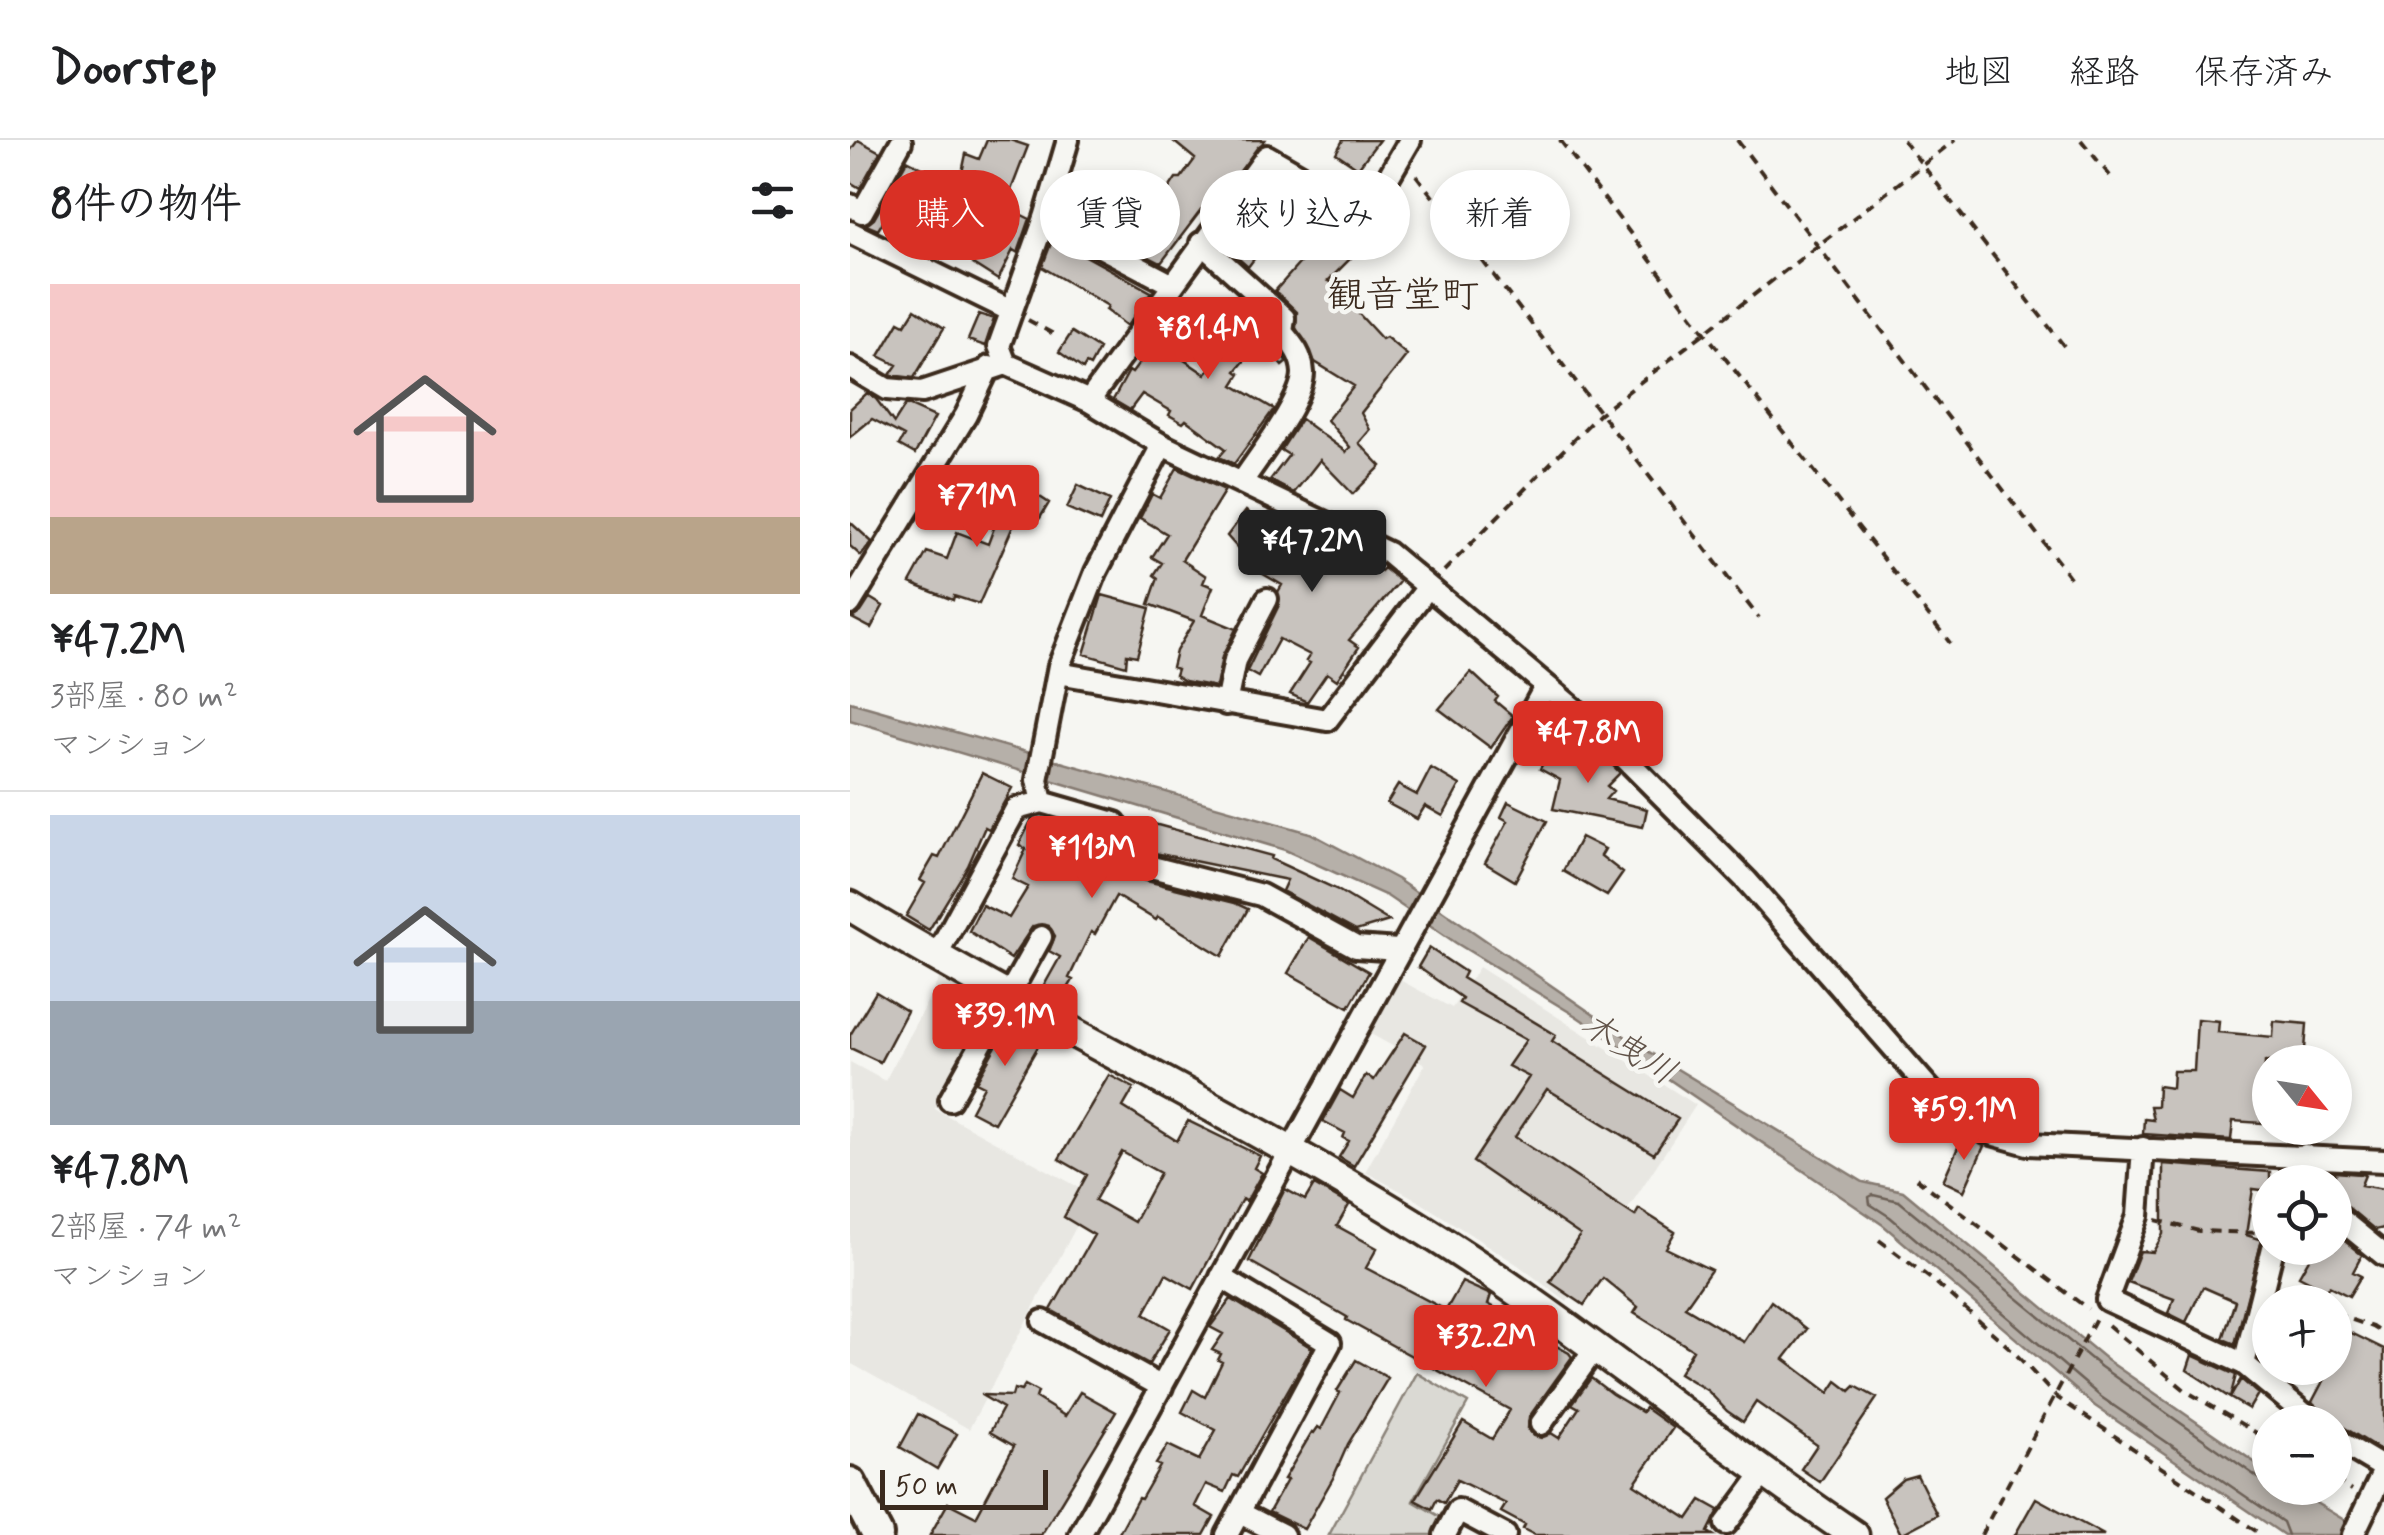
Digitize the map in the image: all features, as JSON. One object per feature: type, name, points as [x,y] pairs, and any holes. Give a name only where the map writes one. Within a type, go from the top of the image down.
[{"type":"main road","points":[[850,1483],[878,1535]]},
{"type":"street","points":[[1059,170],[1068,140]]},
{"type":"street","points":[[850,205],[862,212],[901,142]]},
{"type":"street","points":[[1255,170],[1271,148],[1367,214],[1406,148]]},
{"type":"street","points":[[850,232],[1011,310]]},
{"type":"street","points":[[850,604],[998,366],[999,346],[1040,232]]},
{"type":"street","points":[[1089,402],[1200,244]]},
{"type":"street","points":[[1125,260],[1173,285]]},
{"type":"street","points":[[1220,260],[1284,318],[1282,332],[1299,353],[1303,375],[1298,393],[1242,482]]},
{"type":"street","points":[[850,367],[888,390],[922,392],[998,366],[1089,402],[1162,445],[1388,553],[1586,719],[1748,882],[1948,1110],[1992,1134],[2028,1144],[2384,1161]]},
{"type":"street","points":[[1042,802],[1037,780],[1058,673],[1096,572],[1162,445]]},
{"type":"street","points":[[1058,673],[1327,720],[1428,587]]},
{"type":"street","points":[[1226,704],[1236,660],[1266,599]]},
{"type":"street","points":[[1080,1535],[1545,687]]},
{"type":"street","points":[[935,958],[1016,809],[1042,802],[1116,823],[1136,863],[1262,896],[1356,947],[1398,950]]},
{"type":"street","points":[[850,906],[935,958],[1290,1150],[1417,1225],[1596,1347],[1763,1474],[1854,1535]]},
{"type":"street","points":[[950,1100],[1041,937]]},
{"type":"street","points":[[2143,1148],[2138,1216],[2107,1300],[2244,1364],[2293,1405]]},
{"type":"street","points":[[2305,1155],[2306,1165]]},
{"type":"street","points":[[2352,1229],[2384,1255]]},
{"type":"street","points":[[2244,1364],[2269,1265]]},
{"type":"street","points":[[1222,1277],[1330,1343],[1227,1535]]},
{"type":"street","points":[[1043,1321],[1162,1387]]},
{"type":"street","points":[[1542,1424],[1596,1347]]},
{"type":"street","points":[[2352,1449],[2384,1469],[2373,1507],[2353,1535]]},
{"type":"street","points":[[1726,1524],[1763,1474]]},
{"type":"street","points":[[1445,1535],[1458,1510],[1505,1535]]},
{"type":"street","points":[[1240,1513],[1283,1535]]},
{"type":"path","points":[[1560,140],[1706,334],[1950,643]]},
{"type":"path","points":[[1737,140],[2076,584]]},
{"type":"path","points":[[1902,140],[2064,346]]},
{"type":"path","points":[[1428,587],[1600,414],[1955,140]]},
{"type":"path","points":[[2081,140],[2115,182]]},
{"type":"path","points":[[1406,148],[1600,414],[1759,618]]},
{"type":"path","points":[[1011,310],[1059,338]]},
{"type":"path","points":[[1916,1178],[2097,1316],[2186,1390],[2252,1429]]},
{"type":"path","points":[[2138,1216],[2199,1231],[2252,1233]]},
{"type":"path","points":[[1879,1240],[1974,1316],[2055,1395],[2262,1535]]},
{"type":"path","points":[[1981,1535],[2096,1318]]},
{"type":"path","points":[[2352,1320],[2384,1334]]},
{"type":"shaded area","points":[[1479,967],[1696,1105],[1567,1302],[1518,1265],[1412,1197],[1365,1172],[1425,1064],[1367,1032],[1398,979],[1452,1008]]},
{"type":"shaded area","points":[[939,979],[987,1003],[935,1109],[1093,1195],[969,1429],[850,1363],[850,1062],[885,1081]]},
{"type":"shaded area","points":[[1417,1373],[1468,1403],[1413,1501],[1444,1519],[1434,1535],[1329,1535]]},
{"type":"water","name":"木曳川","points":[[850,702],[1310,833],[1397,879],[1636,1044],[1863,1182],[1903,1191],[2107,1360],[2252,1461],[2252,1505],[2319,1505],[2369,1535],[2284,1535],[2095,1406],[1883,1225],[1576,1016],[1387,896],[1285,850],[850,720]]},
{"type":"building","points":[[858,140],[880,152],[860,188],[850,182],[850,151]]},
{"type":"building","points":[[987,140],[1010,140],[1028,146],[1019,170],[963,170],[966,154],[979,159]]},
{"type":"building","points":[[1172,140],[1265,140],[1241,170],[1200,170],[1200,212],[1180,238],[1180,178],[1195,159]]},
{"type":"building","points":[[1343,140],[1379,140],[1358,168],[1336,153]]},
{"type":"building","points":[[907,160],[926,170],[901,170]]},
{"type":"building","points":[[880,208],[878,230],[866,225]]},
{"type":"building","points":[[1020,214],[1030,219],[1020,247]]},
{"type":"building","points":[[975,260],[1008,260],[998,280],[973,264]]},
{"type":"building","points":[[1045,260],[1093,260],[1151,292],[1127,326],[1106,310],[1108,306],[1042,267]]},
{"type":"building","points":[[1302,260],[1349,260],[1328,281],[1351,288],[1347,301],[1382,339],[1386,337],[1407,355],[1361,413],[1370,430],[1359,443],[1381,466],[1353,494],[1320,460],[1294,493],[1270,480],[1289,455],[1281,450],[1301,419],[1346,452],[1350,447],[1327,420],[1354,386],[1315,362],[1296,328],[1297,312],[1275,291]]},
{"type":"building","points":[[1238,295],[1269,323],[1269,337],[1287,362],[1282,366],[1261,341],[1236,371],[1240,374],[1233,385],[1274,409],[1234,464],[1219,457],[1226,449],[1142,394],[1130,410],[1113,400],[1129,371],[1132,373],[1156,341],[1205,374],[1235,339],[1204,314],[1219,297],[1230,307]]},
{"type":"building","points":[[915,309],[944,328],[914,378],[890,375],[897,365],[879,356],[899,322],[905,325]]},
{"type":"building","points":[[979,314],[994,319],[985,346],[968,340]]},
{"type":"building","points":[[1072,332],[1099,349],[1090,366],[1086,364],[1083,369],[1059,352]]},
{"type":"building","points":[[867,393],[894,423],[906,404],[935,417],[915,454],[899,445],[904,436],[872,419],[850,437],[850,409]]},
{"type":"building","points":[[1177,468],[1225,490],[1182,560],[1206,576],[1203,583],[1213,587],[1202,615],[1236,629],[1222,657],[1216,687],[1175,675],[1177,669],[1172,667],[1176,651],[1194,621],[1149,604],[1158,578],[1154,575],[1162,563],[1152,557],[1167,534],[1140,518],[1152,494],[1160,498]]},
{"type":"building","points":[[1006,475],[1049,503],[1040,518],[1021,508],[979,604],[954,596],[953,600],[910,583],[927,552],[947,559],[957,532],[988,544],[1002,506],[992,501]]},
{"type":"building","points":[[1078,485],[1110,500],[1100,522],[1067,508]]},
{"type":"building","points":[[1246,511],[1269,529],[1276,515],[1346,548],[1381,571],[1384,568],[1400,581],[1349,640],[1359,647],[1337,680],[1327,673],[1307,702],[1290,694],[1310,663],[1306,661],[1310,655],[1279,639],[1258,677],[1247,671],[1279,605],[1282,585],[1258,571],[1227,536]]},
{"type":"building","points":[[850,522],[872,542],[861,556],[850,546]]},
{"type":"building","points":[[1102,595],[1150,608],[1137,656],[1127,654],[1126,666],[1084,654]]},
{"type":"building","points":[[870,598],[883,606],[871,628],[852,618]]},
{"type":"building","points":[[1471,672],[1513,716],[1491,748],[1439,709]]},
{"type":"building","points":[[1554,741],[1586,758],[1595,747],[1620,773],[1607,786],[1613,791],[1606,799],[1647,809],[1643,827],[1553,809],[1560,780],[1540,769]]},
{"type":"building","points":[[1431,768],[1460,785],[1443,816],[1425,806],[1417,819],[1387,803],[1398,785],[1417,795]]},
{"type":"building","points":[[982,773],[1012,788],[989,829],[985,827],[968,866],[929,930],[906,916],[925,883],[920,880],[934,856],[939,858]]},
{"type":"building","points":[[1508,802],[1547,821],[1515,881],[1485,863],[1508,821],[1501,817]]},
{"type":"building","points":[[1032,819],[1053,830],[1059,821],[1081,828],[1110,846],[1103,858],[1135,878],[1248,909],[1222,956],[1116,896],[1095,934],[1091,932],[1060,1002],[1041,991],[1060,957],[1049,951],[1055,936],[1048,926],[1033,926],[1011,959],[969,931],[982,905],[1009,918],[1028,887],[1012,879],[1026,849],[1019,845]]},
{"type":"building","points":[[1154,824],[1272,856],[1271,859],[1336,889],[1389,921],[1356,931],[1282,891],[1287,880],[1145,851]]},
{"type":"building","points":[[1581,837],[1605,849],[1601,856],[1623,873],[1607,896],[1563,871]]},
{"type":"building","points":[[1309,937],[1369,972],[1349,1007],[1288,973]]},
{"type":"building","points":[[1429,948],[1465,972],[1462,978],[1556,1035],[1552,1041],[1678,1119],[1654,1154],[1547,1089],[1515,1137],[1635,1216],[1639,1209],[1675,1232],[1666,1248],[1711,1270],[1685,1307],[1744,1342],[1771,1301],[1807,1329],[1784,1359],[1829,1393],[1837,1381],[1850,1391],[1855,1386],[1877,1398],[1820,1482],[1801,1469],[1817,1445],[1756,1402],[1743,1422],[1727,1411],[1708,1391],[1679,1373],[1693,1350],[1634,1313],[1638,1307],[1603,1278],[1584,1305],[1550,1282],[1580,1235],[1473,1162],[1529,1077],[1508,1066],[1526,1040],[1459,1003],[1462,998],[1418,967]]},
{"type":"building","points":[[876,992],[907,1011],[880,1062],[850,1048],[850,1035]]},
{"type":"building","points":[[2197,1019],[2219,1021],[2218,1032],[2273,1037],[2274,1021],[2307,1024],[2305,1045],[2252,1045],[2252,1122],[2233,1121],[2231,1140],[2143,1134],[2144,1119],[2153,1120],[2150,1106],[2157,1106],[2158,1086],[2172,1088],[2173,1071],[2194,1071]]},
{"type":"building","points":[[1009,1023],[1044,1036],[994,1123],[971,1111],[984,1086],[976,1082]]},
{"type":"building","points":[[1405,1033],[1426,1045],[1354,1166],[1339,1157],[1349,1141],[1343,1138],[1345,1133],[1323,1121],[1340,1090],[1353,1098],[1366,1075],[1374,1080]]},
{"type":"building","points":[[1109,1075],[1134,1088],[1123,1107],[1177,1141],[1188,1121],[1260,1156],[1254,1168],[1262,1173],[1246,1202],[1242,1199],[1193,1289],[1166,1274],[1144,1314],[1170,1329],[1149,1364],[1051,1310],[1094,1235],[1064,1217],[1087,1175],[1059,1159]],"holes":[[[1122,1152],[1160,1173],[1134,1222],[1095,1200]]]},
{"type":"building","points":[[1963,1136],[1984,1146],[1964,1191],[1943,1181]]},
{"type":"building","points":[[2163,1164],[2252,1171],[2246,1235],[2252,1237],[2252,1265],[2256,1265],[2235,1344],[2223,1339],[2235,1301],[2203,1287],[2186,1322],[2168,1313],[2174,1299],[2128,1282],[2140,1251],[2153,1252],[2163,1234]]},
{"type":"building","points":[[2352,1174],[2365,1175],[2361,1185],[2384,1189],[2384,1228],[2375,1230],[2352,1211]]},
{"type":"building","points":[[1314,1185],[1349,1205],[1337,1226],[1377,1248],[1366,1268],[1446,1310],[1462,1282],[1491,1295],[1488,1304],[1505,1313],[1488,1346],[1531,1369],[1549,1342],[1569,1353],[1572,1357],[1529,1417],[1528,1429],[1534,1436],[1541,1438],[1551,1433],[1559,1438],[1579,1408],[1572,1404],[1591,1378],[1673,1428],[1634,1484],[1688,1519],[1701,1500],[1719,1510],[1708,1532],[1713,1535],[1535,1535],[1501,1512],[1506,1504],[1457,1480],[1444,1503],[1437,1499],[1432,1509],[1415,1500],[1463,1422],[1492,1439],[1510,1410],[1346,1320],[1347,1317],[1249,1261],[1285,1189],[1305,1200]]},
{"type":"building","points":[[2352,1247],[2362,1255],[2353,1272],[2361,1276],[2352,1291],[2352,1285],[2316,1285],[2299,1276],[2305,1265],[2352,1265]]},
{"type":"building","points":[[1231,1299],[1312,1348],[1238,1477],[1233,1475],[1225,1492],[1206,1484],[1195,1506],[1214,1517],[1204,1535],[1118,1535],[1160,1466],[1156,1464],[1168,1445],[1199,1460],[1216,1430],[1182,1412],[1193,1390],[1205,1397],[1222,1362],[1218,1360],[1221,1354],[1212,1350],[1223,1334],[1210,1327]]},
{"type":"building","points":[[2352,1333],[2384,1349],[2384,1452],[2352,1432],[2352,1405],[2312,1402],[2321,1385],[2352,1385]]},
{"type":"building","points":[[2192,1355],[2236,1375],[2230,1398],[2187,1370]]},
{"type":"building","points":[[1356,1360],[1388,1378],[1304,1529],[1269,1512],[1312,1432],[1321,1429]]},
{"type":"building","points":[[2241,1379],[2258,1394],[2249,1409],[2230,1398]]},
{"type":"building","points":[[1025,1385],[1038,1392],[1036,1398],[1065,1416],[1080,1392],[1116,1412],[1041,1535],[930,1535],[948,1503],[976,1517],[1014,1446],[990,1432],[1003,1408],[981,1395],[1012,1396],[1014,1389],[1021,1391]]},
{"type":"building","points":[[918,1414],[957,1434],[937,1469],[900,1447]]},
{"type":"building","points":[[1917,1475],[1937,1515],[1901,1534],[1882,1497],[1903,1479]]},
{"type":"building","points":[[2036,1498],[2076,1520],[2104,1535],[2015,1535]]},
{"type":"district","name":"観音堂町","points":[[1403,296]]}]
